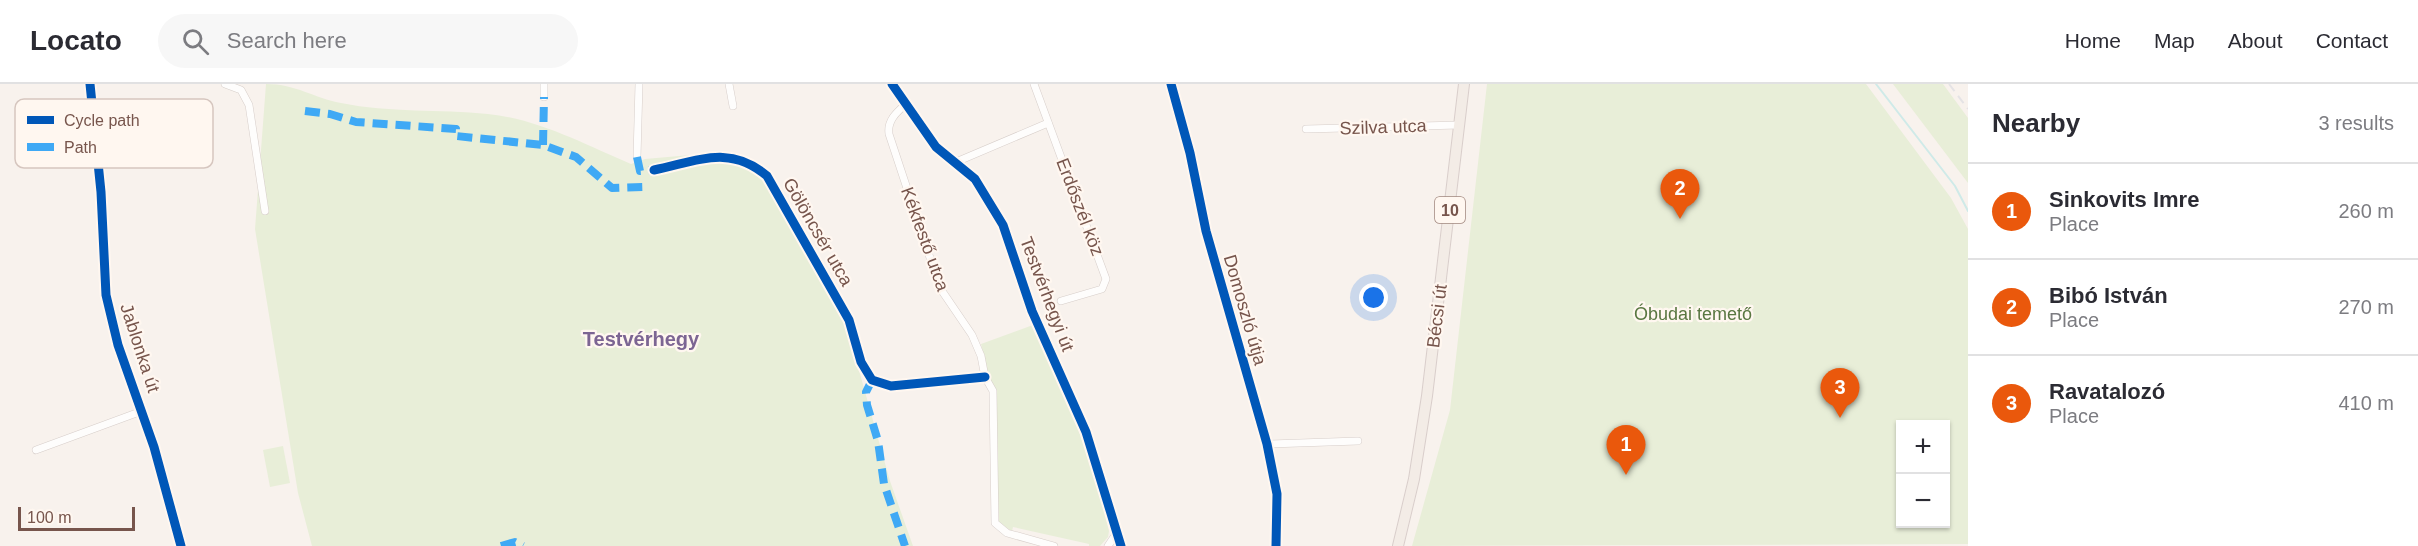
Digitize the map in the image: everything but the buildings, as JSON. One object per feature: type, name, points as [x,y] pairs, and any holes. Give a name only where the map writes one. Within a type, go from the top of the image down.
[{"type":"main road","name":"Bécsi út","points":[[1398,546],[1414,479],[1427,396],[1464,84]]},
{"type":"street","name":"Jablonka út","points":[[90,84],[91,99]]},
{"type":"street","points":[[225,84],[241,90],[249,105],[265,211]]},
{"type":"street","points":[[544,84],[544,97]]},
{"type":"street","points":[[637,157],[639,84]]},
{"type":"street","points":[[729,84],[733,106]]},
{"type":"street","name":"Testvérhegyi út","points":[[892,84],[936,147],[975,179],[1003,225],[1032,311],[1086,432],[1121,546]]},
{"type":"street","name":"Erdőszél köz","points":[[1034,84],[1106,279],[1102,289],[1061,301]]},
{"type":"street","name":"Domoszló útja","points":[[1171,84],[1190,153],[1206,231],[1267,444],[1277,494],[1276,546]]},
{"type":"street","name":"Kékfestő utca","points":[[907,103],[891,121],[889,134],[940,288],[972,335],[981,356],[985,377],[994,395],[995,523],[1007,533],[1054,546]]},
{"type":"street","points":[[956,162],[1048,123]]},
{"type":"street","name":"Szilva utca","points":[[1306,129],[1460,125]]},
{"type":"street","name":"Gölöncsér utca","points":[[654,170],[726,155],[746,161],[767,176],[849,320],[861,362],[872,380],[891,386],[985,377]]},
{"type":"street","name":"Jablonka út","points":[[98,168],[106,295],[118,345],[142,411],[181,546]]},
{"type":"street","points":[[36,450],[142,411]]},
{"type":"street","points":[[1267,444],[1358,441]]},
{"type":"street","points":[[1108,546],[1116,534]]},
{"type":"green space","points":[[266,84],[287,86],[331,101],[359,106],[507,117],[543,127],[631,164],[645,159],[702,154],[741,164],[765,179],[846,324],[890,481],[913,546],[312,546],[298,493],[255,229]]},
{"type":"green space","name":"Óbudai temető","points":[[1487,84],[1866,84],[1951,198],[1968,229],[1968,544],[1412,546],[1450,410]]},
{"type":"green space","points":[[1893,84],[1943,84],[1968,118],[1968,183]]},
{"type":"green space","points":[[1033,325],[1068,397],[1102,503],[1109,531],[1108,537],[1100,546],[1089,546],[1089,544],[1013,527],[1012,531],[998,523],[989,378],[981,344]]},
{"type":"green space","points":[[283,446],[290,483],[270,487],[263,450]]},
{"type":"waterway","points":[[1876,84],[1955,186],[1968,211]]},
{"type":"railway","points":[[1949,84],[1968,109]]},
{"type":"marked path","points":[[543,145],[544,97]]},
{"type":"marked path","points":[[305,111],[330,114],[356,122],[456,129],[456,136],[543,145],[576,157],[612,188],[645,187]]},
{"type":"marked path","points":[[637,157],[640,171],[654,170]]},
{"type":"marked path","points":[[872,380],[866,392],[867,405],[878,441],[884,484],[905,546]]},
{"type":"marked path","points":[[501,546],[515,542],[523,546]]},
{"type":"cycle path","points":[[90,84],[92,99]]},
{"type":"cycle path","points":[[892,84],[936,147],[975,179],[1003,225],[1032,311],[1086,432],[1121,546]]},
{"type":"cycle path","points":[[1171,84],[1190,153],[1206,231],[1267,444],[1277,494],[1276,546]]},
{"type":"cycle path","points":[[654,170],[699,160],[727,158],[740,160],[767,176],[849,320],[861,362],[872,380],[891,386],[985,377]]},
{"type":"cycle path","points":[[99,168],[106,295],[118,345],[154,447],[181,546]]},
{"type":"place","name":"Bibó István","points":[[1680,219]]},
{"type":"place","name":"Ravatalozó","points":[[1840,418]]},
{"type":"place","name":"Sinkovits Imre","points":[[1626,475]]},
{"type":"district","name":"Testvérhegy","points":[[641,339]]}]
